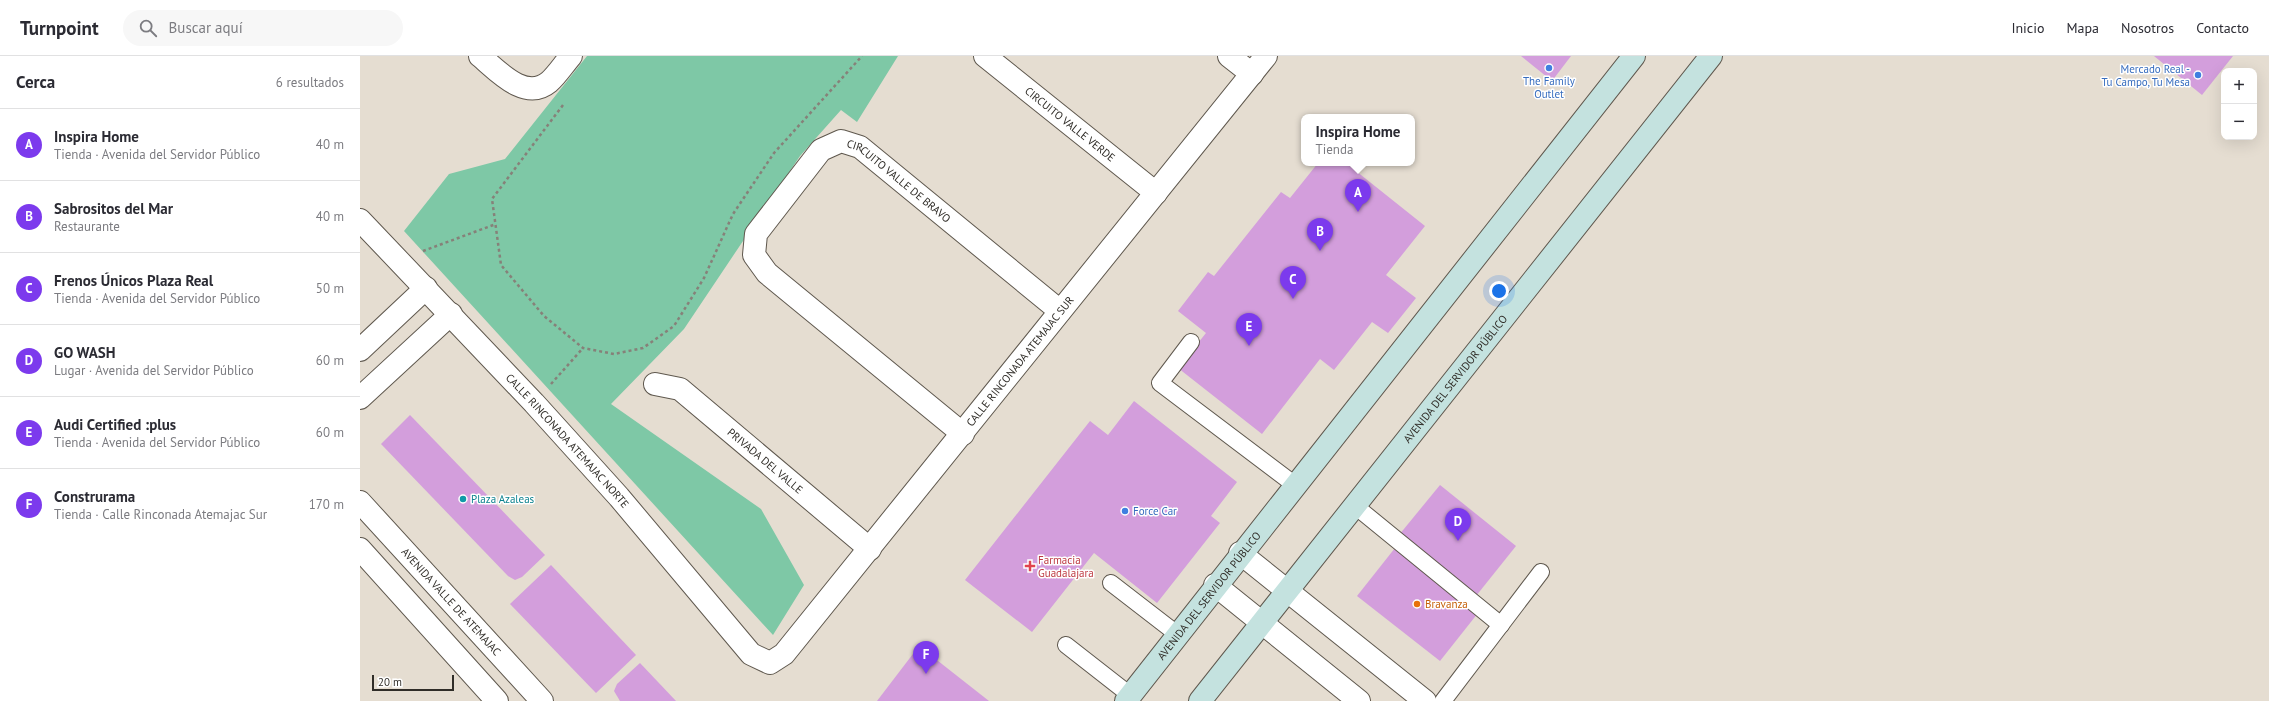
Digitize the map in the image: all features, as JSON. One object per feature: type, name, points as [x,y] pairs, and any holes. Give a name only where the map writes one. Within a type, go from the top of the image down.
[{"type":"street","points":[[480,56],[514,84],[533,88],[548,83],[571,56]]},
{"type":"street","name":"CIRCUITO VALLE VERDE","points":[[985,56],[1156,193]]},
{"type":"street","points":[[1229,56],[1252,74]]},
{"type":"street","name":"CALLE RINCONADA ATEMAJAC SUR","points":[[770,663],[784,654],[870,549],[1266,56]]},
{"type":"street","name":"AVENIDA DEL SERVIDOR PÚBLICO","points":[[1200,701],[1286,590],[1711,56]]},
{"type":"street","name":"AVENIDA DEL SERVIDOR PÚBLICO","points":[[1128,698],[1240,553],[1632,57]]},
{"type":"street","name":"CIRCUITO VALLE DE BRAVO","points":[[963,434],[767,273],[754,255],[756,234],[821,150],[841,141],[860,147],[1060,311]]},
{"type":"street","name":"CALLE RINCONADA ATEMAJAC NORTE","points":[[360,220],[451,314],[619,497],[751,654],[770,663]]},
{"type":"street","points":[[360,350],[426,288]]},
{"type":"street","points":[[360,398],[451,314]]},
{"type":"street","name":"PRIVADA DEL VALLE","points":[[655,384],[680,389],[870,549]]},
{"type":"street","name":"AVENIDA VALLE DE ATEMAJAC","points":[[360,502],[542,701]]},
{"type":"street","points":[[360,549],[497,701]]},
{"type":"street","points":[[1240,553],[1425,701]]},
{"type":"street","points":[[1215,585],[1359,701]]},
{"type":"lane","points":[[1191,342],[1160,383],[1294,485]]},
{"type":"lane","points":[[1354,505],[1501,625]]},
{"type":"lane","points":[[1443,701],[1541,572]]},
{"type":"lane","points":[[1111,583],[1177,634]]},
{"type":"lane","points":[[1066,645],[1128,698]]},
{"type":"path","points":[[567,99],[492,199],[501,265],[544,316],[582,348],[614,354],[643,348],[674,326],[704,278],[733,214],[774,153],[862,56]]},
{"type":"path","points":[[399,260],[496,224]]},
{"type":"path","points":[[534,403],[582,348]]},
{"type":"green space","points":[[587,56],[898,56],[857,122],[841,110],[800,156],[684,329],[611,404],[761,509],[804,585],[773,635],[404,231],[449,174],[505,159]]},
{"type":"building","name":"The Family Outlet","points":[[1521,56],[1571,56],[1552,81]]},
{"type":"building","name":"Mercado Real - Tu Campo, Tu Mesa","points":[[2154,56],[2233,56],[2223,68],[2221,68],[2221,71],[2202,95]]},
{"type":"building","points":[[1316,166],[1350,166],[1425,226],[1386,275],[1416,298],[1388,333],[1372,322],[1334,370],[1320,359],[1262,434],[1178,368],[1206,333],[1178,311],[1208,272],[1214,276],[1281,192],[1290,198]]},
{"type":"building","points":[[1134,401],[1237,482],[1211,516],[1220,523],[1157,603],[1094,553],[1032,632],[965,580],[1090,421],[1108,435]]},
{"type":"building","name":"Plaza Azaleas","points":[[410,415],[545,555],[522,577],[515,580],[508,576],[381,444]]},
{"type":"building","points":[[1440,485],[1516,546],[1476,596],[1399,535]]},
{"type":"building","name":"Bravanza","points":[[1395,548],[1478,613],[1440,661],[1357,596]]},
{"type":"building","points":[[551,565],[636,655],[596,693],[510,604]]},
{"type":"building","points":[[919,646],[989,701],[877,701]]},
{"type":"building","points":[[640,663],[676,701],[620,701],[614,691],[617,684]]},
{"type":"place","name":"The Family Outlet","points":[[1549,68]]},
{"type":"place","name":"Mercado Real - Tu Campo, Tu Mesa","points":[[2198,75]]},
{"type":"place","name":"Inspira Home","points":[[1358,212]]},
{"type":"place","name":"Sabrositos del Mar","points":[[1320,251]]},
{"type":"place","name":"Frenos Únicos Plaza Real","points":[[1293,299]]},
{"type":"place","name":"Audi Certified :plus","points":[[1249,346]]},
{"type":"place","name":"Plaza Azaleas","points":[[463,499]]},
{"type":"place","name":"Force Car","points":[[1125,511]]},
{"type":"place","name":"GO WASH","points":[[1458,541]]},
{"type":"place","name":"Farmacia Guadalajara","points":[[1030,566]]},
{"type":"place","name":"Bravanza","points":[[1417,604]]},
{"type":"place","name":"Construrama","points":[[926,674]]}]
